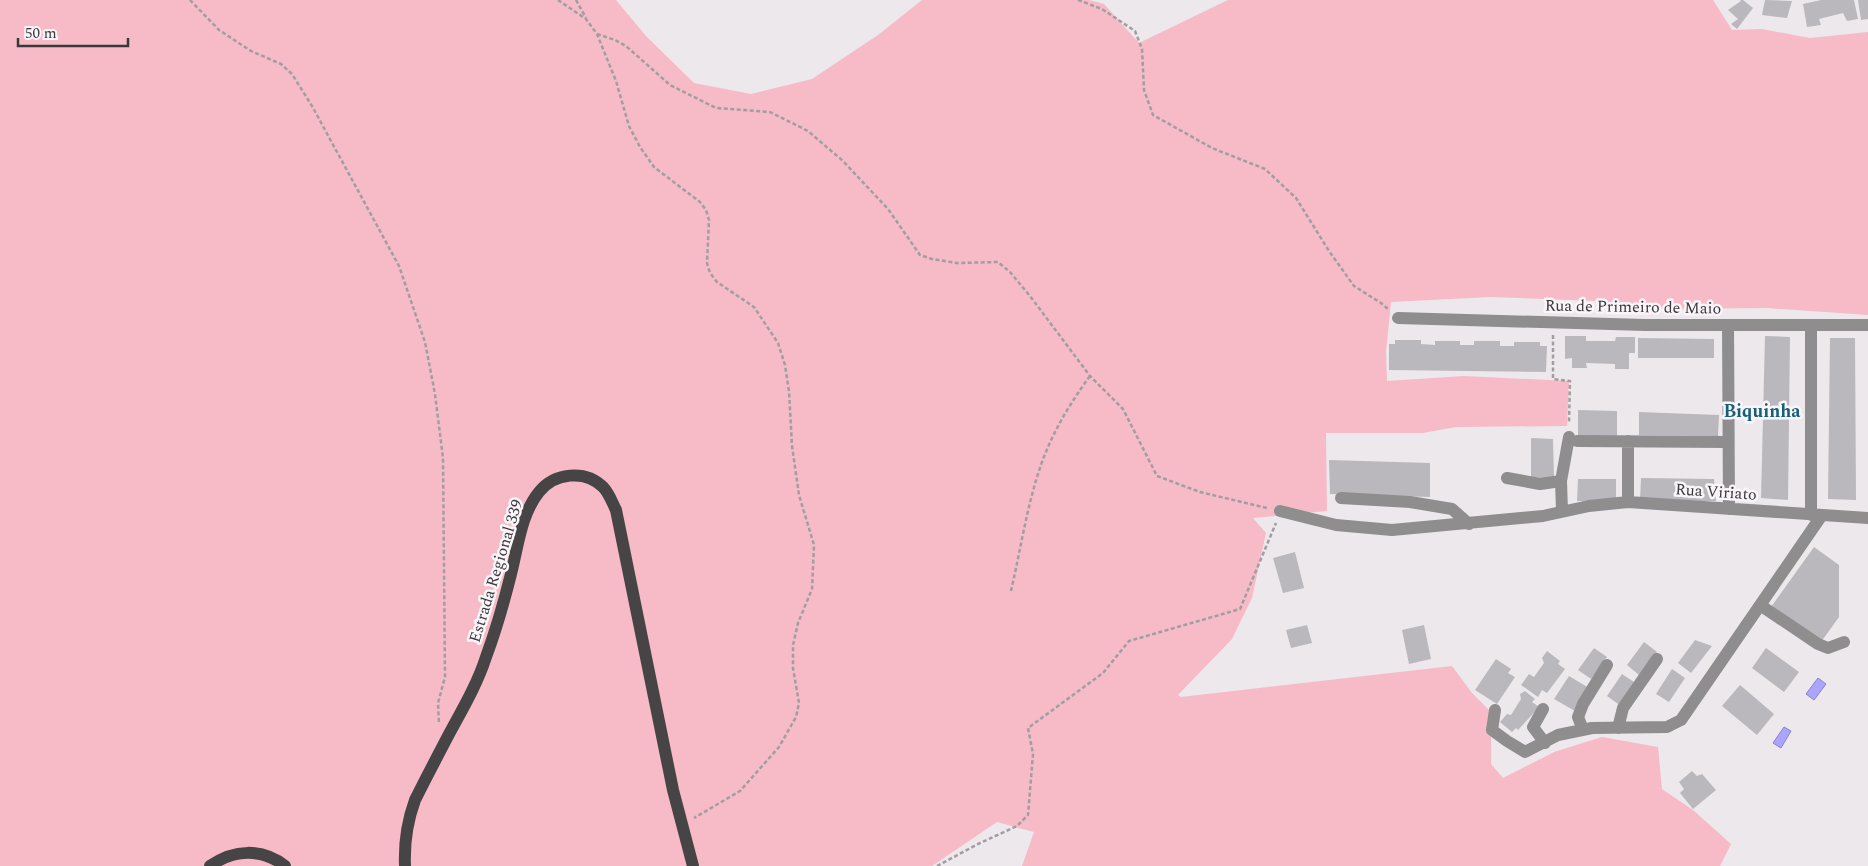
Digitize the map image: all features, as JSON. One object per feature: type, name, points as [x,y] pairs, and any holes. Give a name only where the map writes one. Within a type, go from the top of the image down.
[{"type":"main road","name":"Estrada Regional 339","points":[[405,866],[404,842],[408,818],[415,800],[473,689],[485,660],[499,619],[525,521],[532,503],[539,492],[556,478],[574,476],[593,480],[606,491],[616,510],[681,826],[693,866]]},
{"type":"main road","points":[[210,866],[224,857],[249,852],[270,857],[285,866]]},
{"type":"street","name":"Rua de Primeiro de Maio","points":[[1398,318],[1645,325],[1868,325]]},
{"type":"street","points":[[1728,325],[1729,510]]},
{"type":"street","points":[[1495,710],[1492,730],[1524,752],[1558,735],[1592,728],[1667,727],[1682,720],[1760,605],[1816,515],[1811,325]]},
{"type":"street","points":[[1562,512],[1561,481],[1573,439],[1728,442]]},
{"type":"street","points":[[1628,441],[1628,502]]},
{"type":"street","points":[[1507,478],[1540,484],[1561,481]]},
{"type":"street","points":[[1340,498],[1410,502],[1452,509],[1469,524]]},
{"type":"street","name":"Rua Viriato","points":[[1280,511],[1336,525],[1392,530],[1543,516],[1589,506],[1628,502],[1868,518]]},
{"type":"street","points":[[1760,605],[1818,644],[1828,648],[1844,642]]},
{"type":"street","points":[[1618,728],[1623,708],[1657,659]]},
{"type":"street","points":[[1583,730],[1578,717],[1582,704],[1608,665]]},
{"type":"street","points":[[1543,709],[1533,727],[1545,743]]},
{"type":"path","points":[[190,0],[219,30],[251,51],[281,64],[292,74],[312,106],[399,266],[426,342],[443,458],[445,676],[438,703],[439,725],[447,737]]},
{"type":"path","points":[[558,0],[586,19]]},
{"type":"path","points":[[576,0],[597,34],[616,81],[629,126],[640,147],[654,167],[700,202],[706,210],[709,220],[706,263],[710,273],[717,282],[754,307],[778,343],[785,365],[789,391],[792,446],[799,495],[814,545],[812,588],[798,624],[793,645],[793,668],[799,704],[796,717],[779,747],[740,791],[681,826]]},
{"type":"path","points":[[1078,0],[1102,9],[1135,31],[1142,49],[1144,90],[1153,116],[1212,148],[1265,169],[1296,198],[1329,251],[1354,286],[1381,303],[1398,318]]},
{"type":"path","points":[[597,34],[626,46],[670,85],[716,108],[770,112],[808,130],[843,161],[888,210],[920,255],[957,263],[998,262],[1010,272],[1030,296],[1090,376],[1123,409],[1157,476],[1200,492],[1280,511],[1240,609],[1129,640],[1103,673],[1028,728],[1033,754],[1028,815],[1017,826],[938,866]]},
{"type":"path","points":[[1553,322],[1553,380],[1570,381],[1573,439]]},
{"type":"path","points":[[1011,590],[1038,474],[1067,408],[1090,376]]},
{"type":"shaded area","points":[[0,0],[616,0],[646,36],[694,83],[751,94],[812,79],[878,35],[922,0],[1089,0],[1104,4],[1139,43],[1228,0],[1713,0],[1732,30],[1762,29],[1810,38],[1868,32],[1868,315],[1767,308],[1641,309],[1599,301],[1491,297],[1391,302],[1386,352],[1387,381],[1464,376],[1569,381],[1567,426],[1456,427],[1423,433],[1326,433],[1327,511],[1253,518],[1266,533],[1252,598],[1232,639],[1178,695],[1181,697],[1452,666],[1472,693],[1491,712],[1491,764],[1503,778],[1554,752],[1602,737],[1658,747],[1662,789],[1693,810],[1731,844],[1720,866],[1022,866],[1034,832],[997,822],[932,866],[0,866]]},
{"type":"shaded area","points":[[1818,678],[1826,684],[1814,700],[1806,694]]},
{"type":"shaded area","points":[[1784,727],[1791,731],[1781,748],[1773,743]]},
{"type":"building","points":[[1740,0],[1743,0],[1753,8],[1737,29],[1731,24],[1738,19],[1728,10]]},
{"type":"building","points":[[1765,0],[1792,1],[1787,18],[1762,15]]},
{"type":"building","points":[[1821,0],[1854,0],[1858,19],[1847,21],[1843,13],[1819,19],[1821,25],[1807,27],[1803,4]]},
{"type":"building","points":[[1858,0],[1868,0],[1868,19],[1861,20]]},
{"type":"building","points":[[1565,336],[1586,336],[1586,341],[1615,341],[1616,337],[1635,337],[1635,353],[1629,353],[1629,369],[1615,369],[1615,364],[1586,363],[1587,368],[1572,368],[1572,358],[1565,359]]},
{"type":"building","points":[[1765,336],[1790,337],[1788,500],[1761,498]]},
{"type":"building","points":[[1638,338],[1714,339],[1714,358],[1638,358]]},
{"type":"building","points":[[1830,338],[1855,338],[1856,500],[1828,499]]},
{"type":"building","points":[[1395,340],[1421,340],[1421,344],[1435,345],[1435,341],[1460,341],[1460,345],[1474,345],[1474,341],[1500,341],[1500,346],[1514,346],[1514,342],[1540,342],[1540,346],[1547,346],[1546,372],[1389,370],[1389,344],[1395,344]]},
{"type":"building","points":[[1578,410],[1617,411],[1617,437],[1578,436]]},
{"type":"building","points":[[1639,412],[1719,415],[1718,436],[1639,435]]},
{"type":"building","points":[[1531,438],[1553,439],[1554,479],[1531,477]]},
{"type":"building","points":[[1329,460],[1430,463],[1430,497],[1330,494]]},
{"type":"building","points":[[1641,478],[1714,479],[1716,501],[1640,501]]},
{"type":"building","points":[[1578,479],[1616,479],[1616,502],[1577,501]]},
{"type":"building","points":[[1814,547],[1839,565],[1839,617],[1821,642],[1771,607]]},
{"type":"building","points":[[1295,552],[1304,588],[1283,593],[1273,558]]},
{"type":"building","points":[[1307,625],[1312,643],[1291,648],[1286,630]]},
{"type":"building","points":[[1424,625],[1431,659],[1409,664],[1402,630]]},
{"type":"building","points":[[1695,640],[1712,646],[1691,673],[1678,663]]},
{"type":"building","points":[[1644,642],[1657,652],[1639,675],[1627,665]]},
{"type":"building","points":[[1594,648],[1607,657],[1591,679],[1578,670]]},
{"type":"building","points":[[1766,648],[1799,672],[1784,692],[1752,668]]},
{"type":"building","points":[[1547,651],[1560,661],[1558,664],[1565,669],[1547,693],[1542,690],[1538,697],[1521,685],[1529,674],[1534,677],[1544,663],[1542,658]]},
{"type":"building","points":[[1496,659],[1511,669],[1508,673],[1515,677],[1497,704],[1475,690]]},
{"type":"building","points":[[1672,669],[1685,678],[1669,702],[1656,694]]},
{"type":"building","points":[[1622,674],[1637,684],[1621,706],[1607,696]]},
{"type":"building","points":[[1569,676],[1589,688],[1575,711],[1554,699]]},
{"type":"building","points":[[1740,685],[1774,714],[1757,735],[1722,706]]},
{"type":"building","points":[[1525,691],[1535,699],[1532,702],[1539,707],[1518,730],[1516,728],[1512,732],[1500,722],[1507,714],[1511,715],[1521,699],[1520,694]]},
{"type":"building","points":[[1692,771],[1697,776],[1702,774],[1716,790],[1693,809],[1680,793],[1684,789],[1679,782]]},
{"type":"district","name":"Biquinha","points":[[1762,411]]}]
